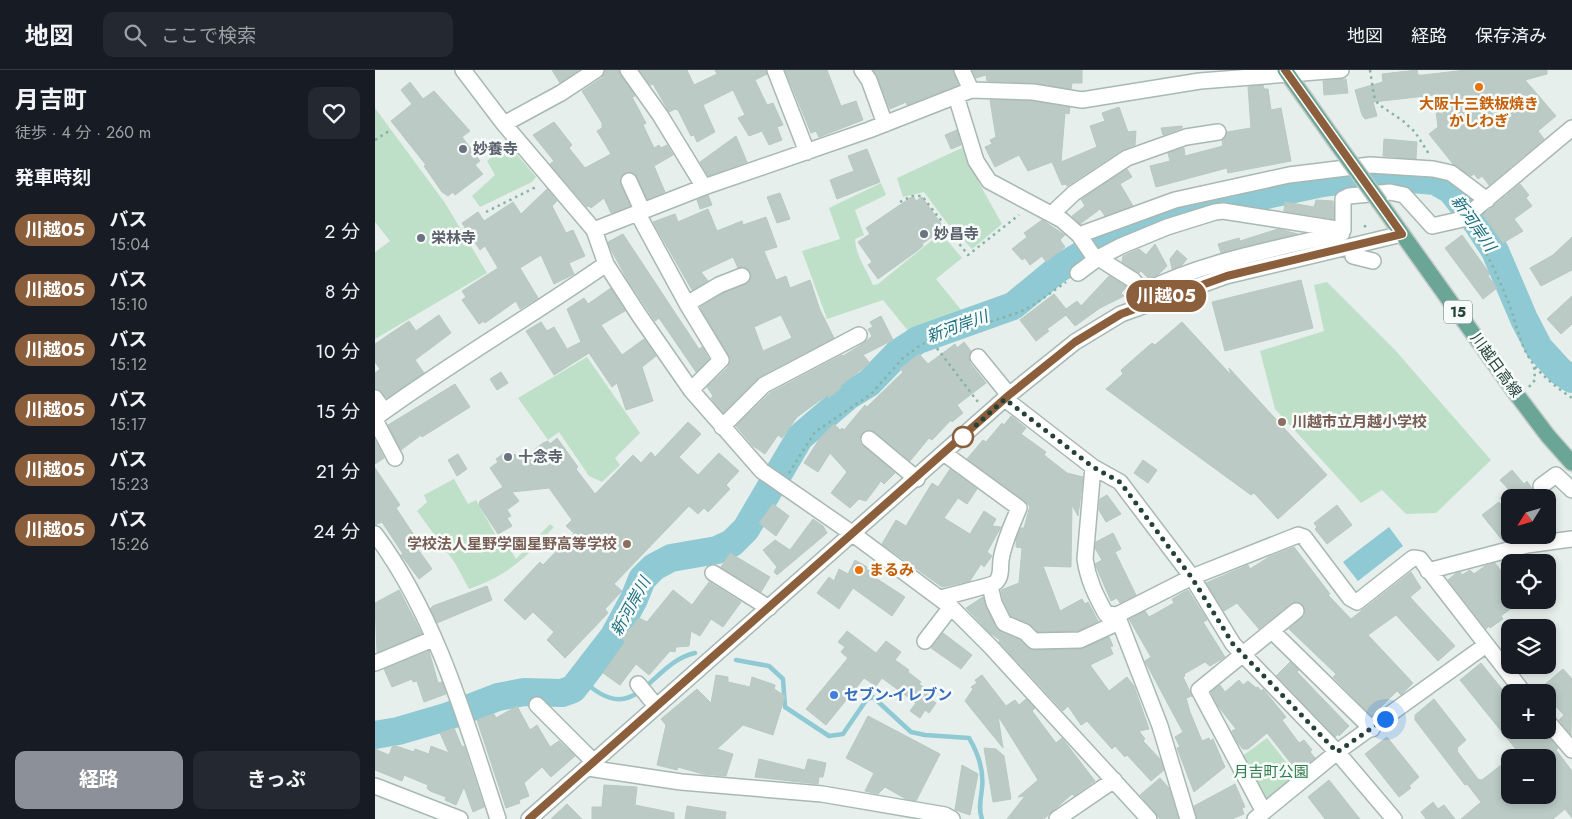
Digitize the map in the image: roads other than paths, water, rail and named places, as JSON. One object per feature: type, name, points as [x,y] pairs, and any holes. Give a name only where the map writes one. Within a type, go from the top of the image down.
[{"type":"main road","name":"川越日高線","points":[[1286,72],[1515,391],[1548,436],[1572,463]]},
{"type":"street","points":[[463,70],[504,124],[594,230],[607,264],[691,390],[762,471],[946,602],[1149,819]]},
{"type":"street","points":[[504,124],[561,93],[596,70]]},
{"type":"street","points":[[628,70],[660,115],[704,188]]},
{"type":"street","points":[[775,70],[807,152]]},
{"type":"street","points":[[862,70],[869,80],[885,124]]},
{"type":"street","points":[[962,70],[971,90]]},
{"type":"street","points":[[594,230],[704,188],[885,124],[971,90],[1024,92],[1082,100],[1199,76],[1341,70]]},
{"type":"street","points":[[956,96],[976,160],[989,181],[1054,215],[1080,237],[1095,256],[1133,280],[1147,297]]},
{"type":"street","points":[[1343,232],[1343,199],[1349,196],[1390,192],[1404,195],[1431,226],[1463,219],[1572,128]]},
{"type":"street","points":[[1054,215],[1057,208],[1074,193],[1127,158],[1186,137],[1218,132]]},
{"type":"street","points":[[1080,237],[1175,200],[1289,175],[1370,165],[1433,169],[1451,173],[1460,178],[1484,202]]},
{"type":"street","points":[[629,181],[641,213],[687,304],[721,360],[691,390]]},
{"type":"street","points":[[1078,273],[1095,256],[1167,227],[1223,211],[1343,232]]},
{"type":"street","points":[[529,819],[591,765],[652,701],[769,608],[917,479],[1040,368],[1083,337],[1147,297],[1165,280],[1227,261],[1343,232]]},
{"type":"street","points":[[1147,297],[1402,234]]},
{"type":"street","points":[[1353,256],[1373,261]]},
{"type":"street","points":[[378,416],[442,370],[543,308],[607,264]]},
{"type":"street","points":[[687,304],[719,285],[742,276]]},
{"type":"street","points":[[722,427],[765,386],[859,335]]},
{"type":"street","points":[[978,357],[1007,397],[1093,467],[1120,482],[1192,578],[1233,644],[1337,752],[1394,819]]},
{"type":"street","points":[[375,398],[378,416],[395,458]]},
{"type":"street","points":[[869,439],[917,479]]},
{"type":"street","points":[[925,641],[946,602],[970,589],[990,586],[1000,576],[1004,544],[1019,508],[945,454]]},
{"type":"street","points":[[1093,467],[1085,559],[1094,592],[1105,614],[1118,618]]},
{"type":"street","points":[[1541,486],[1556,475],[1572,490]]},
{"type":"street","points":[[990,586],[994,603],[1004,623],[1025,632],[1034,641],[1080,640],[1192,578],[1298,535],[1304,537],[1350,598],[1357,602],[1413,558],[1424,566],[1517,684]]},
{"type":"street","points":[[1424,566],[1527,545],[1572,539]]},
{"type":"street","points":[[377,541],[411,593],[433,639],[456,694],[498,819]]},
{"type":"street","points":[[713,574],[769,608]]},
{"type":"street","points":[[1296,611],[1199,690],[1260,815],[1337,752],[1372,729],[1486,645]]},
{"type":"street","points":[[1118,618],[1160,726],[1188,819]]},
{"type":"street","points":[[1272,631],[1372,729]]},
{"type":"street","points":[[375,663],[433,639]]},
{"type":"street","points":[[638,684],[652,701]]},
{"type":"street","points":[[537,705],[591,765],[681,782],[822,794],[945,815],[952,819]]},
{"type":"street","points":[[1556,731],[1572,750]]},
{"type":"street","points":[[1057,819],[1114,780]]},
{"type":"street","points":[[375,786],[453,818]]},
{"type":"water","points":[[1389,527],[1403,546],[1358,581],[1343,562]]},
{"type":"waterway","name":"新河岸川","points":[[375,735],[398,731],[446,717],[498,697],[524,692],[562,693],[573,689],[614,636],[634,599],[642,579],[654,567],[671,558],[717,550],[732,543],[746,529],[800,437],[848,396],[869,383],[898,353],[918,340],[1013,306],[1058,269],[1093,248],[1149,224],[1211,207],[1322,183],[1378,176],[1435,181],[1451,190],[1477,223],[1495,251],[1524,319],[1539,348],[1560,371],[1572,379]]},
{"type":"waterway","points":[[582,679],[600,694],[616,699],[629,697],[641,690],[679,659],[695,653]]},
{"type":"waterway","points":[[736,660],[769,666],[783,679],[785,707],[829,736],[843,734],[867,699],[873,697],[911,732],[925,735],[969,738],[978,756],[981,768],[980,808],[982,819]]},
{"type":"place","name":"大阪十三鉄板焼き かしわぎ","points":[[1479,87]]},
{"type":"place","name":"妙養寺","points":[[463,149]]},
{"type":"place","name":"妙昌寺","points":[[924,234]]},
{"type":"place","name":"栄林寺","points":[[421,238]]},
{"type":"place","name":"川越市立月越小学校","points":[[1282,422]]},
{"type":"place","name":"十念寺","points":[[508,457]]},
{"type":"place","name":"学校法人星野学園星野高等学校","points":[[627,544]]},
{"type":"place","name":"まるみ","points":[[859,570]]},
{"type":"place","name":"セブン-イレブン","points":[[834,695]]},
{"type":"park label","name":"月吉町公園","points":[[1271,772]]}]
